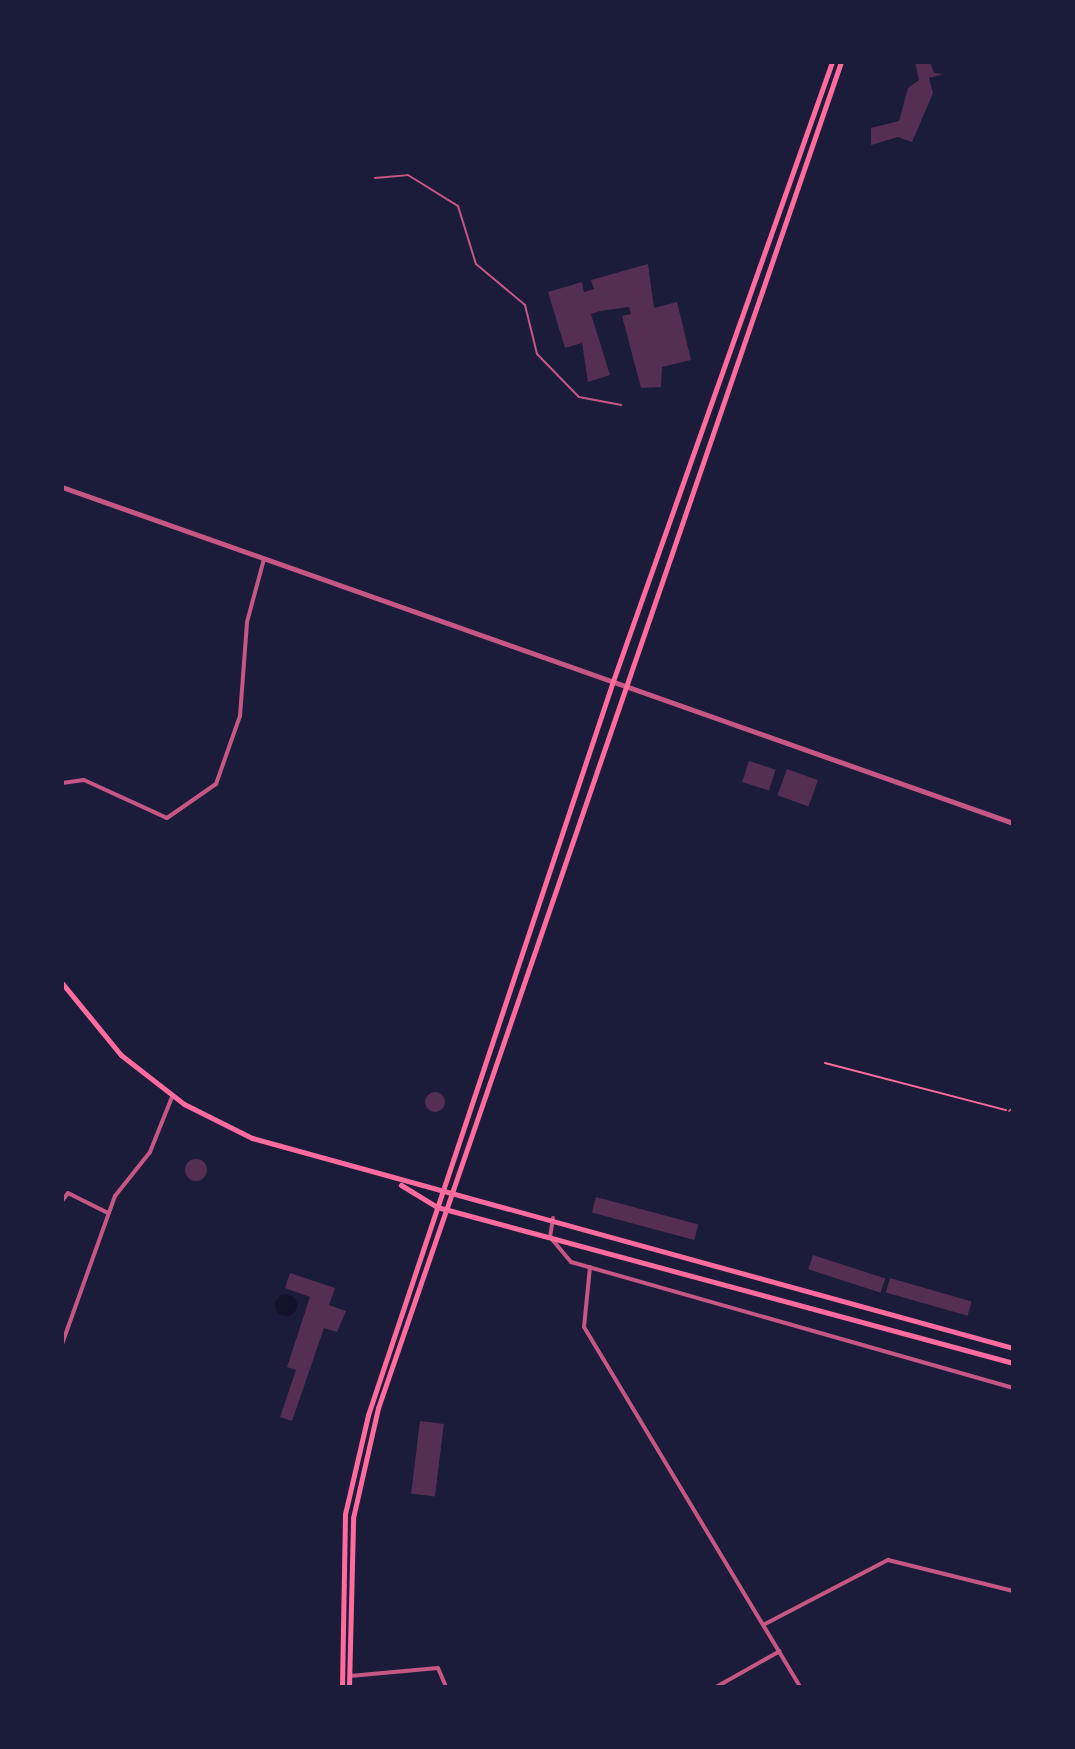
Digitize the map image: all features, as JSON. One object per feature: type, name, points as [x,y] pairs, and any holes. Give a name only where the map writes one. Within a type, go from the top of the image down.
[{"type":"main road","points":[[342,1687],[353,1518],[385,1376],[437,1207],[613,681],[832,62]]},
{"type":"main road","points":[[385,1376],[453,1191],[841,62]]},
{"type":"main road","points":[[62,983],[121,1055],[172,1097],[252,1138],[400,1185],[437,1207],[1013,1363]]},
{"type":"main road","points":[[400,1185],[444,1188],[1013,1348]]},
{"type":"main road","points":[[344,1676],[349,1687]]},
{"type":"street","points":[[62,487],[1013,823]]},
{"type":"street","points":[[62,783],[84,780],[167,818],[222,778],[240,716],[247,622],[264,559]]},
{"type":"street","points":[[62,1344],[108,1213],[150,1152],[172,1097]]},
{"type":"street","points":[[62,1201],[68,1193],[108,1213]]},
{"type":"street","points":[[553,1218],[550,1237],[571,1262],[1013,1388]]},
{"type":"street","points":[[590,1267],[584,1327],[765,1624],[800,1687]]},
{"type":"street","points":[[765,1624],[888,1560],[1013,1591]]},
{"type":"street","points":[[716,1687],[780,1651]]},
{"type":"street","points":[[344,1676],[438,1668],[446,1687]]},
{"type":"lane","points":[[375,178],[408,175],[458,206],[476,264],[525,305],[537,354],[579,397],[621,405]]},
{"type":"path","points":[[825,1063],[1011,1110]]},
{"type":"shaded area","points":[[286,1294],[294,1297],[297,1305],[294,1313],[286,1316],[278,1313],[275,1305],[278,1297]]},
{"type":"building","points":[[915,62],[930,62],[934,73],[944,74],[929,78],[933,93],[912,142],[898,137],[871,145],[871,128],[899,121],[908,88],[919,80]]},
{"type":"building","points":[[648,264],[654,308],[677,302],[691,360],[662,367],[661,387],[641,388],[622,316],[631,314],[629,307],[600,311],[591,314],[610,375],[588,382],[582,343],[565,348],[548,292],[582,282],[584,292],[594,289],[591,280]]},
{"type":"building","points":[[749,761],[776,770],[769,791],[742,782]]},
{"type":"building","points":[[787,769],[818,780],[808,807],[777,795]]},
{"type":"building","points":[[435,1092],[442,1095],[445,1102],[442,1109],[435,1112],[428,1109],[425,1102],[428,1095]]},
{"type":"building","points":[[196,1159],[204,1162],[207,1170],[204,1178],[196,1181],[188,1178],[185,1170],[188,1162]]},
{"type":"building","points":[[596,1197],[698,1224],[694,1240],[592,1212]]},
{"type":"building","points":[[813,1255],[885,1278],[881,1293],[808,1269]]},
{"type":"building","points":[[290,1273],[335,1288],[329,1305],[346,1311],[337,1332],[324,1328],[292,1421],[280,1417],[296,1370],[287,1367],[310,1297],[285,1288]]},
{"type":"building","points":[[890,1278],[972,1301],[968,1316],[886,1292]]},
{"type":"building","points":[[420,1421],[444,1424],[435,1496],[411,1493]]}]
